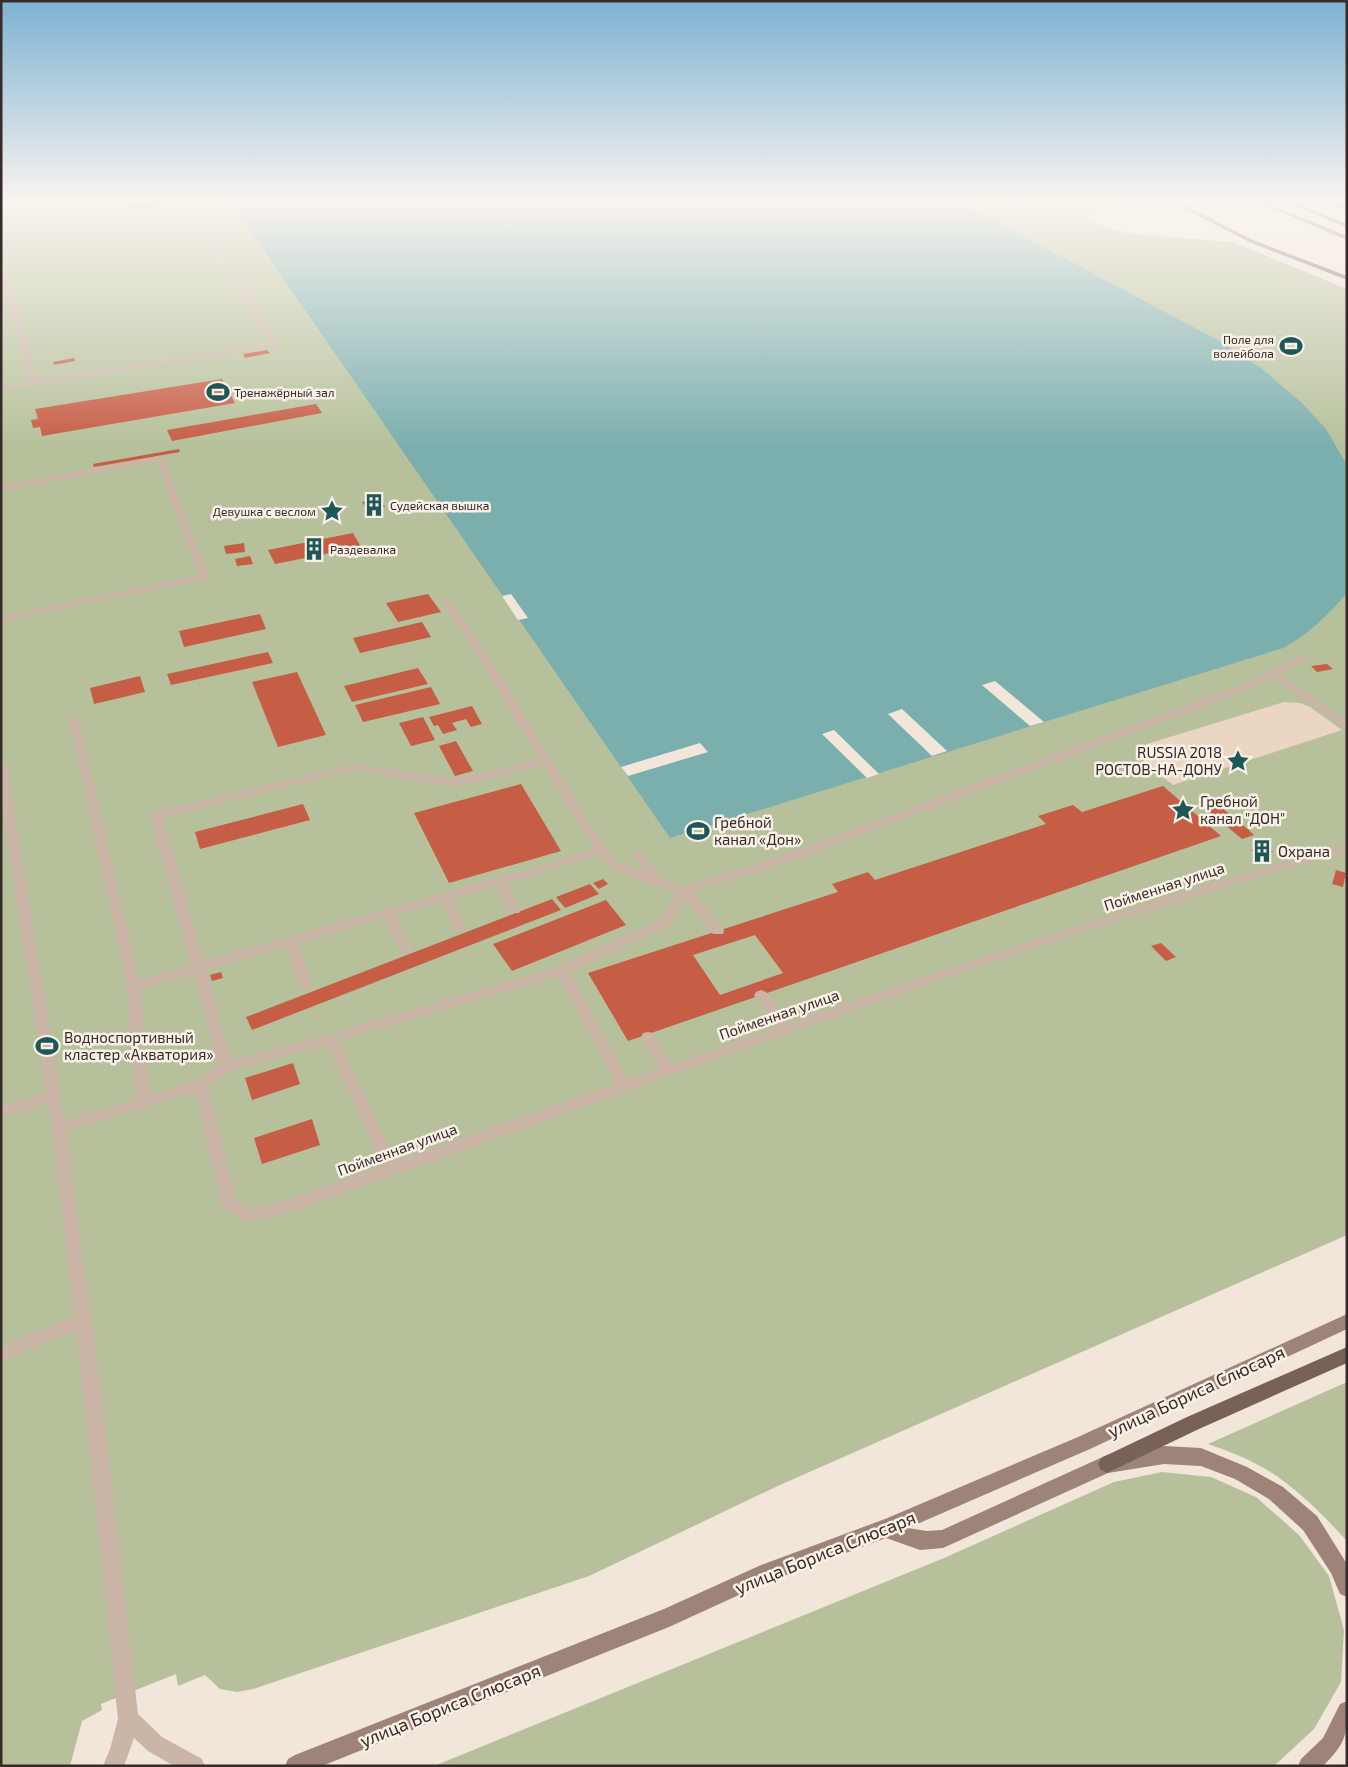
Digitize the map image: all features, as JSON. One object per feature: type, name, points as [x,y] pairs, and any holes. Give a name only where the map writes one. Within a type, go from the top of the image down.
[{"type":"main road","name":"улица Бориса Слюсаря","points":[[295,1766],[660,1620],[761,1575],[886,1528],[1084,1443],[1347,1321]]},
{"type":"main road","points":[[886,1528],[911,1539],[927,1542],[943,1539],[1192,1423],[1347,1355]]},
{"type":"main road","points":[[1107,1464],[1164,1455],[1201,1457],[1240,1473],[1276,1493],[1310,1523],[1338,1566],[1347,1588]]},
{"type":"main road","points":[[1308,1766],[1330,1745],[1347,1711]]},
{"type":"street","points":[[7,282],[35,382]]},
{"type":"street","points":[[1,388],[276,344],[238,282]]},
{"type":"street","points":[[1,488],[160,459],[204,577],[1,618]]},
{"type":"street","points":[[445,599],[468,632],[601,850],[616,865],[659,884],[684,890],[787,858],[1248,686],[1304,657]]},
{"type":"street","points":[[1273,672],[1347,726]]},
{"type":"street","points":[[74,720],[134,986],[143,1102]]},
{"type":"street","points":[[225,1067],[223,1053],[156,816],[355,767],[454,783],[546,761]]},
{"type":"street","points":[[1,764],[60,1128],[95,1417],[128,1719],[120,1752],[113,1766]]},
{"type":"street","name":"Пойменная улица","points":[[200,1086],[229,1203],[248,1215],[284,1207],[785,1029],[1081,929],[1268,870],[1347,848]]},
{"type":"street","points":[[134,986],[500,881],[601,850]]},
{"type":"street","points":[[639,854],[659,884]]},
{"type":"street","points":[[500,881],[514,910]]},
{"type":"street","points":[[684,890],[718,930]]},
{"type":"street","points":[[345,1034],[562,970],[666,922],[684,890]]},
{"type":"street","points":[[445,896],[460,928]]},
{"type":"street","points":[[389,913],[405,949]]},
{"type":"street","points":[[291,940],[306,987]]},
{"type":"street","points":[[562,970],[625,1086]]},
{"type":"street","points":[[761,995],[785,1029]]},
{"type":"street","points":[[60,1128],[200,1086],[225,1067],[330,1038],[391,1168]]},
{"type":"street","points":[[648,1038],[668,1071]]},
{"type":"street","points":[[1,1112],[54,1096]]},
{"type":"street","points":[[1,1354],[83,1320]]},
{"type":"street","points":[[128,1719],[155,1744],[195,1766]]},
{"type":"green space","name":"Гребной канал «Дон»","points":[[1,282],[1331,282],[1347,289],[1347,1235],[780,1485],[589,1576],[253,1689],[237,1692],[220,1689],[205,1675],[178,1686],[176,1674],[101,1704],[102,1710],[82,1721],[70,1766],[1,1766]]},
{"type":"green space","points":[[1347,1382],[1347,1541],[1317,1510],[1282,1480],[1246,1459],[1208,1444]]},
{"type":"green space","points":[[1162,1472],[1211,1477],[1256,1497],[1299,1535],[1329,1576],[1344,1630],[1341,1682],[1314,1729],[1274,1766],[434,1766],[944,1558],[1114,1482]]},
{"type":"shaded area","points":[[1284,702],[1300,703],[1310,707],[1342,730],[1173,785],[1146,764],[1141,756],[1141,749],[1147,744]]},
{"type":"water","name":"Гребной канал «Дон»","points":[[286,282],[1110,282],[1225,344],[1261,368],[1301,402],[1326,429],[1347,465],[1347,593],[1318,624],[1301,637],[1283,648],[670,838]]},
{"type":"pier","points":[[511,594],[528,618],[518,620],[502,596]]},
{"type":"pier","points":[[995,681],[1044,722],[1030,726],[982,685]]},
{"type":"pier","points":[[902,709],[947,751],[932,756],[888,714]]},
{"type":"pier","points":[[834,730],[879,774],[867,778],[822,734]]},
{"type":"pier","points":[[700,743],[708,752],[628,776],[621,767]]},
{"type":"building","points":[[267,350],[270,353],[245,358],[243,354]]},
{"type":"building","points":[[74,358],[75,361],[54,365],[53,362]]},
{"type":"building","points":[[222,379],[235,403],[42,436],[40,427],[33,428],[31,420],[38,419],[35,409]]},
{"type":"building","points":[[316,404],[322,413],[172,441],[167,430]]},
{"type":"building","points":[[179,449],[180,452],[94,467],[93,464]]},
{"type":"building","name":"Судейская вышка","points":[[380,499],[385,507],[368,510],[362,502]]},
{"type":"building","name":"Раздевалка","points":[[353,533],[361,547],[275,564],[268,550]]},
{"type":"building","points":[[244,543],[245,552],[226,554],[224,546]]},
{"type":"building","points":[[250,556],[253,564],[237,566],[235,559]]},
{"type":"building","points":[[428,594],[441,612],[398,622],[386,603]]},
{"type":"building","points":[[260,614],[266,629],[184,647],[179,631]]},
{"type":"building","points":[[422,622],[431,637],[360,653],[353,638]]},
{"type":"building","points":[[268,652],[273,663],[171,685],[167,674]]},
{"type":"building","points":[[1327,664],[1333,669],[1317,672],[1311,666]]},
{"type":"building","points":[[418,668],[428,684],[352,702],[344,686]]},
{"type":"building","points":[[297,672],[326,735],[278,747],[252,682]]},
{"type":"building","points":[[140,676],[145,692],[94,704],[90,688]]},
{"type":"building","points":[[431,687],[440,704],[363,722],[355,705]]},
{"type":"building","points":[[472,706],[482,724],[471,727],[466,719],[452,723],[457,730],[443,734],[438,725],[434,726],[429,717]]},
{"type":"building","points":[[423,717],[435,740],[411,746],[399,723]]},
{"type":"building","points":[[456,741],[473,771],[455,776],[439,746]]},
{"type":"building","points":[[521,784],[561,851],[449,883],[414,813]]},
{"type":"building","points":[[1163,786],[1221,836],[628,1041],[588,973],[838,892],[832,884],[868,872],[875,880],[1046,824],[1038,816],[1073,805],[1082,812]],"holes":[[[755,935],[783,973],[720,995],[693,955]]]},
{"type":"building","points":[[303,804],[310,820],[200,849],[195,832]]},
{"type":"building","points":[[1218,805],[1254,835],[1242,839],[1206,809]]},
{"type":"building","name":"Охрана","points":[[1265,845],[1273,852],[1259,856],[1251,850]]},
{"type":"building","points":[[1336,870],[1346,873],[1343,887],[1332,884]]},
{"type":"building","points":[[603,879],[608,884],[599,889],[593,883]]},
{"type":"building","points":[[590,884],[599,894],[565,908],[556,897]]},
{"type":"building","points":[[552,899],[561,910],[252,1030],[246,1017]]},
{"type":"building","points":[[606,900],[626,925],[512,971],[493,944]]},
{"type":"building","points":[[1161,943],[1176,957],[1166,961],[1151,946]]},
{"type":"building","points":[[221,972],[223,978],[212,981],[210,975]]},
{"type":"building","points":[[293,1063],[300,1084],[252,1100],[245,1078]]},
{"type":"building","points":[[312,1119],[320,1145],[262,1164],[254,1138]]},
{"type":"place","name":"Поле для волейбола","points":[[1291,346]]},
{"type":"place","name":"Тренажёрный зал","points":[[218,392]]},
{"type":"place","name":"Судейская вышка","points":[[374,505]]},
{"type":"place","name":"Девушка с веслом","points":[[332,511]]},
{"type":"place","name":"Раздевалка","points":[[314,549]]},
{"type":"place","name":"RUSSIA 2018 РОСТОВ-НА-ДОНУ","points":[[1238,761]]},
{"type":"place","name":"Гребной канал \"ДОН\"","points":[[1183,810]]},
{"type":"place","name":"Гребной канал «Дон»","points":[[698,831]]},
{"type":"place","name":"Охрана","points":[[1262,851]]},
{"type":"place","name":"Водноспортивный кластер «Акватория»","points":[[47,1046]]}]
